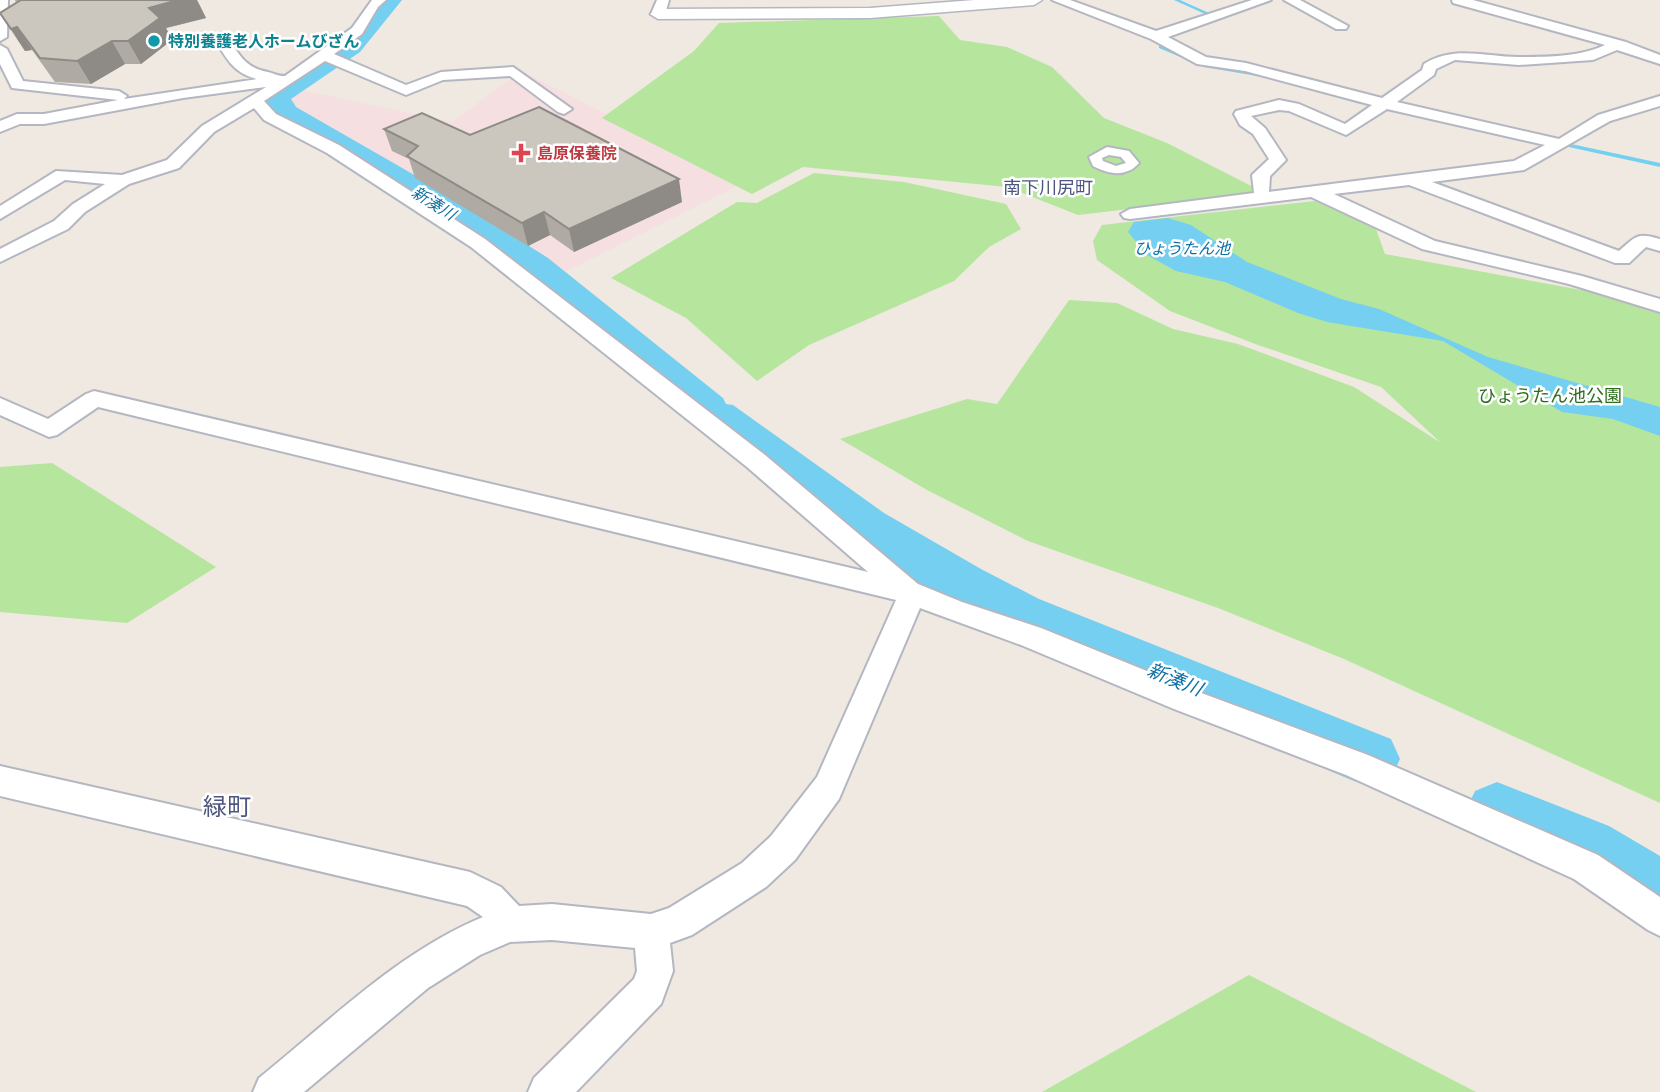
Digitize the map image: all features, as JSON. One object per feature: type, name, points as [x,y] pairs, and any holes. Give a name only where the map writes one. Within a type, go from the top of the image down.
[{"type":"street","points":[[0,37],[2,0]]},
{"type":"street","points":[[0,256],[61,225],[79,208],[123,180],[173,164],[208,129],[286,80],[331,57],[357,31],[373,5],[380,0]]},
{"type":"street","points":[[661,7],[870,13],[1034,0]]},
{"type":"street","points":[[1058,0],[1156,36],[1202,61],[1246,67],[1384,104],[1561,144]]},
{"type":"street","points":[[1156,36],[1265,0]]},
{"type":"street","points":[[1290,0],[1341,26]]},
{"type":"street","points":[[1458,0],[1660,60]]},
{"type":"street","points":[[221,37],[240,68],[249,74],[286,80]]},
{"type":"street","points":[[1261,190],[1261,175],[1278,160],[1259,131],[1246,122],[1242,114],[1279,105],[1293,107],[1346,130],[1429,72],[1429,67],[1443,58],[1455,56],[1519,61],[1581,57],[1593,56],[1616,45],[1660,51]]},
{"type":"street","points":[[0,49],[18,85],[146,100]]},
{"type":"street","points":[[331,57],[406,90],[441,76],[513,71],[564,109]]},
{"type":"street","points":[[0,127],[17,118],[44,119],[240,83],[286,80]]},
{"type":"street","points":[[256,101],[270,117],[333,149],[478,243],[756,461],[913,593]]},
{"type":"street","points":[[1130,214],[1518,166],[1604,118],[1660,101]]},
{"type":"street","points":[[0,214],[62,175],[123,180]]},
{"type":"street","points":[[1413,180],[1622,259],[1643,240],[1660,245]]},
{"type":"street","points":[[1315,192],[1429,245],[1575,280],[1660,306]]},
{"type":"street","points":[[0,406],[49,429],[94,399],[913,593],[953,610],[1031,636],[1185,700],[1357,765],[1586,867],[1660,919]]},
{"type":"street","points":[[273,1092],[415,975],[467,942],[510,924],[552,922],[651,932],[680,922],[754,875],[783,848],[828,788],[913,593]]},
{"type":"street","points":[[0,781],[470,889],[489,897],[504,912],[510,924]]},
{"type":"street","points":[[548,1092],[648,991],[655,971],[651,932]]},
{"type":"shaded area","name":"島原保養院","points":[[522,71],[741,184],[563,273],[290,110],[287,102],[296,89],[452,122]]},
{"type":"green space","points":[[939,16],[960,40],[1007,47],[1052,67],[1104,118],[1167,143],[1265,193],[1078,215],[1007,187],[803,167],[752,194],[602,118],[694,51],[719,23]]},
{"type":"green space","points":[[814,173],[904,182],[1006,204],[1021,229],[989,247],[954,281],[809,345],[757,381],[686,318],[611,278],[737,202],[757,203]]},
{"type":"green space","name":"ひょうたん池公園","points":[[1315,201],[1376,229],[1385,254],[1587,291],[1660,314],[1660,803],[1344,659],[1218,608],[1028,541],[927,490],[840,439],[967,399],[997,404],[1069,300],[1117,303],[1173,329],[1238,344],[1354,387],[1441,443],[1381,387],[1258,345],[1170,311],[1097,260],[1093,241],[1102,225]]},
{"type":"green space","points":[[52,463],[216,567],[127,623],[0,612],[0,467]]},
{"type":"green space","points":[[1249,975],[1476,1092],[1042,1092]]},
{"type":"water","name":"ひょうたん池","points":[[1168,218],[1191,225],[1247,262],[1341,299],[1379,309],[1488,357],[1660,407],[1660,436],[1613,419],[1562,412],[1443,341],[1327,322],[1298,313],[1225,282],[1176,271],[1147,255],[1128,232],[1134,222]]},
{"type":"building","points":[[21,0],[178,0],[149,8],[160,18],[128,41],[112,41],[77,61],[40,58],[17,27],[11,29],[0,13]]},
{"type":"building","points":[[539,107],[679,179],[569,229],[544,212],[522,223],[407,156],[418,146],[384,129],[422,113],[470,135]]},
{"type":"waterway","name":"新湊川","points":[[389,0],[356,41],[281,93],[276,99],[276,105],[285,113],[425,195],[535,266],[707,408]]},
{"type":"waterway","points":[[1176,0],[1207,13]]},
{"type":"waterway","points":[[1161,47],[1206,66],[1269,77],[1363,103]]},
{"type":"waterway","points":[[1410,114],[1524,140]]},
{"type":"waterway","points":[[1571,146],[1660,165]]},
{"type":"waterway","name":"新湊川","points":[[717,416],[866,526],[962,584],[1020,615],[1370,759]]},
{"type":"waterway","name":"新湊川","points":[[1497,812],[1586,849],[1660,894]]},
{"type":"place","name":"特別養護老人ホームびざん","points":[[154,41]]},
{"type":"place","name":"島原保養院","points":[[521,153]]},
{"type":"district","name":"南下川尻町","points":[[1048,187]]},
{"type":"district","name":"緑町","points":[[227,806]]}]
